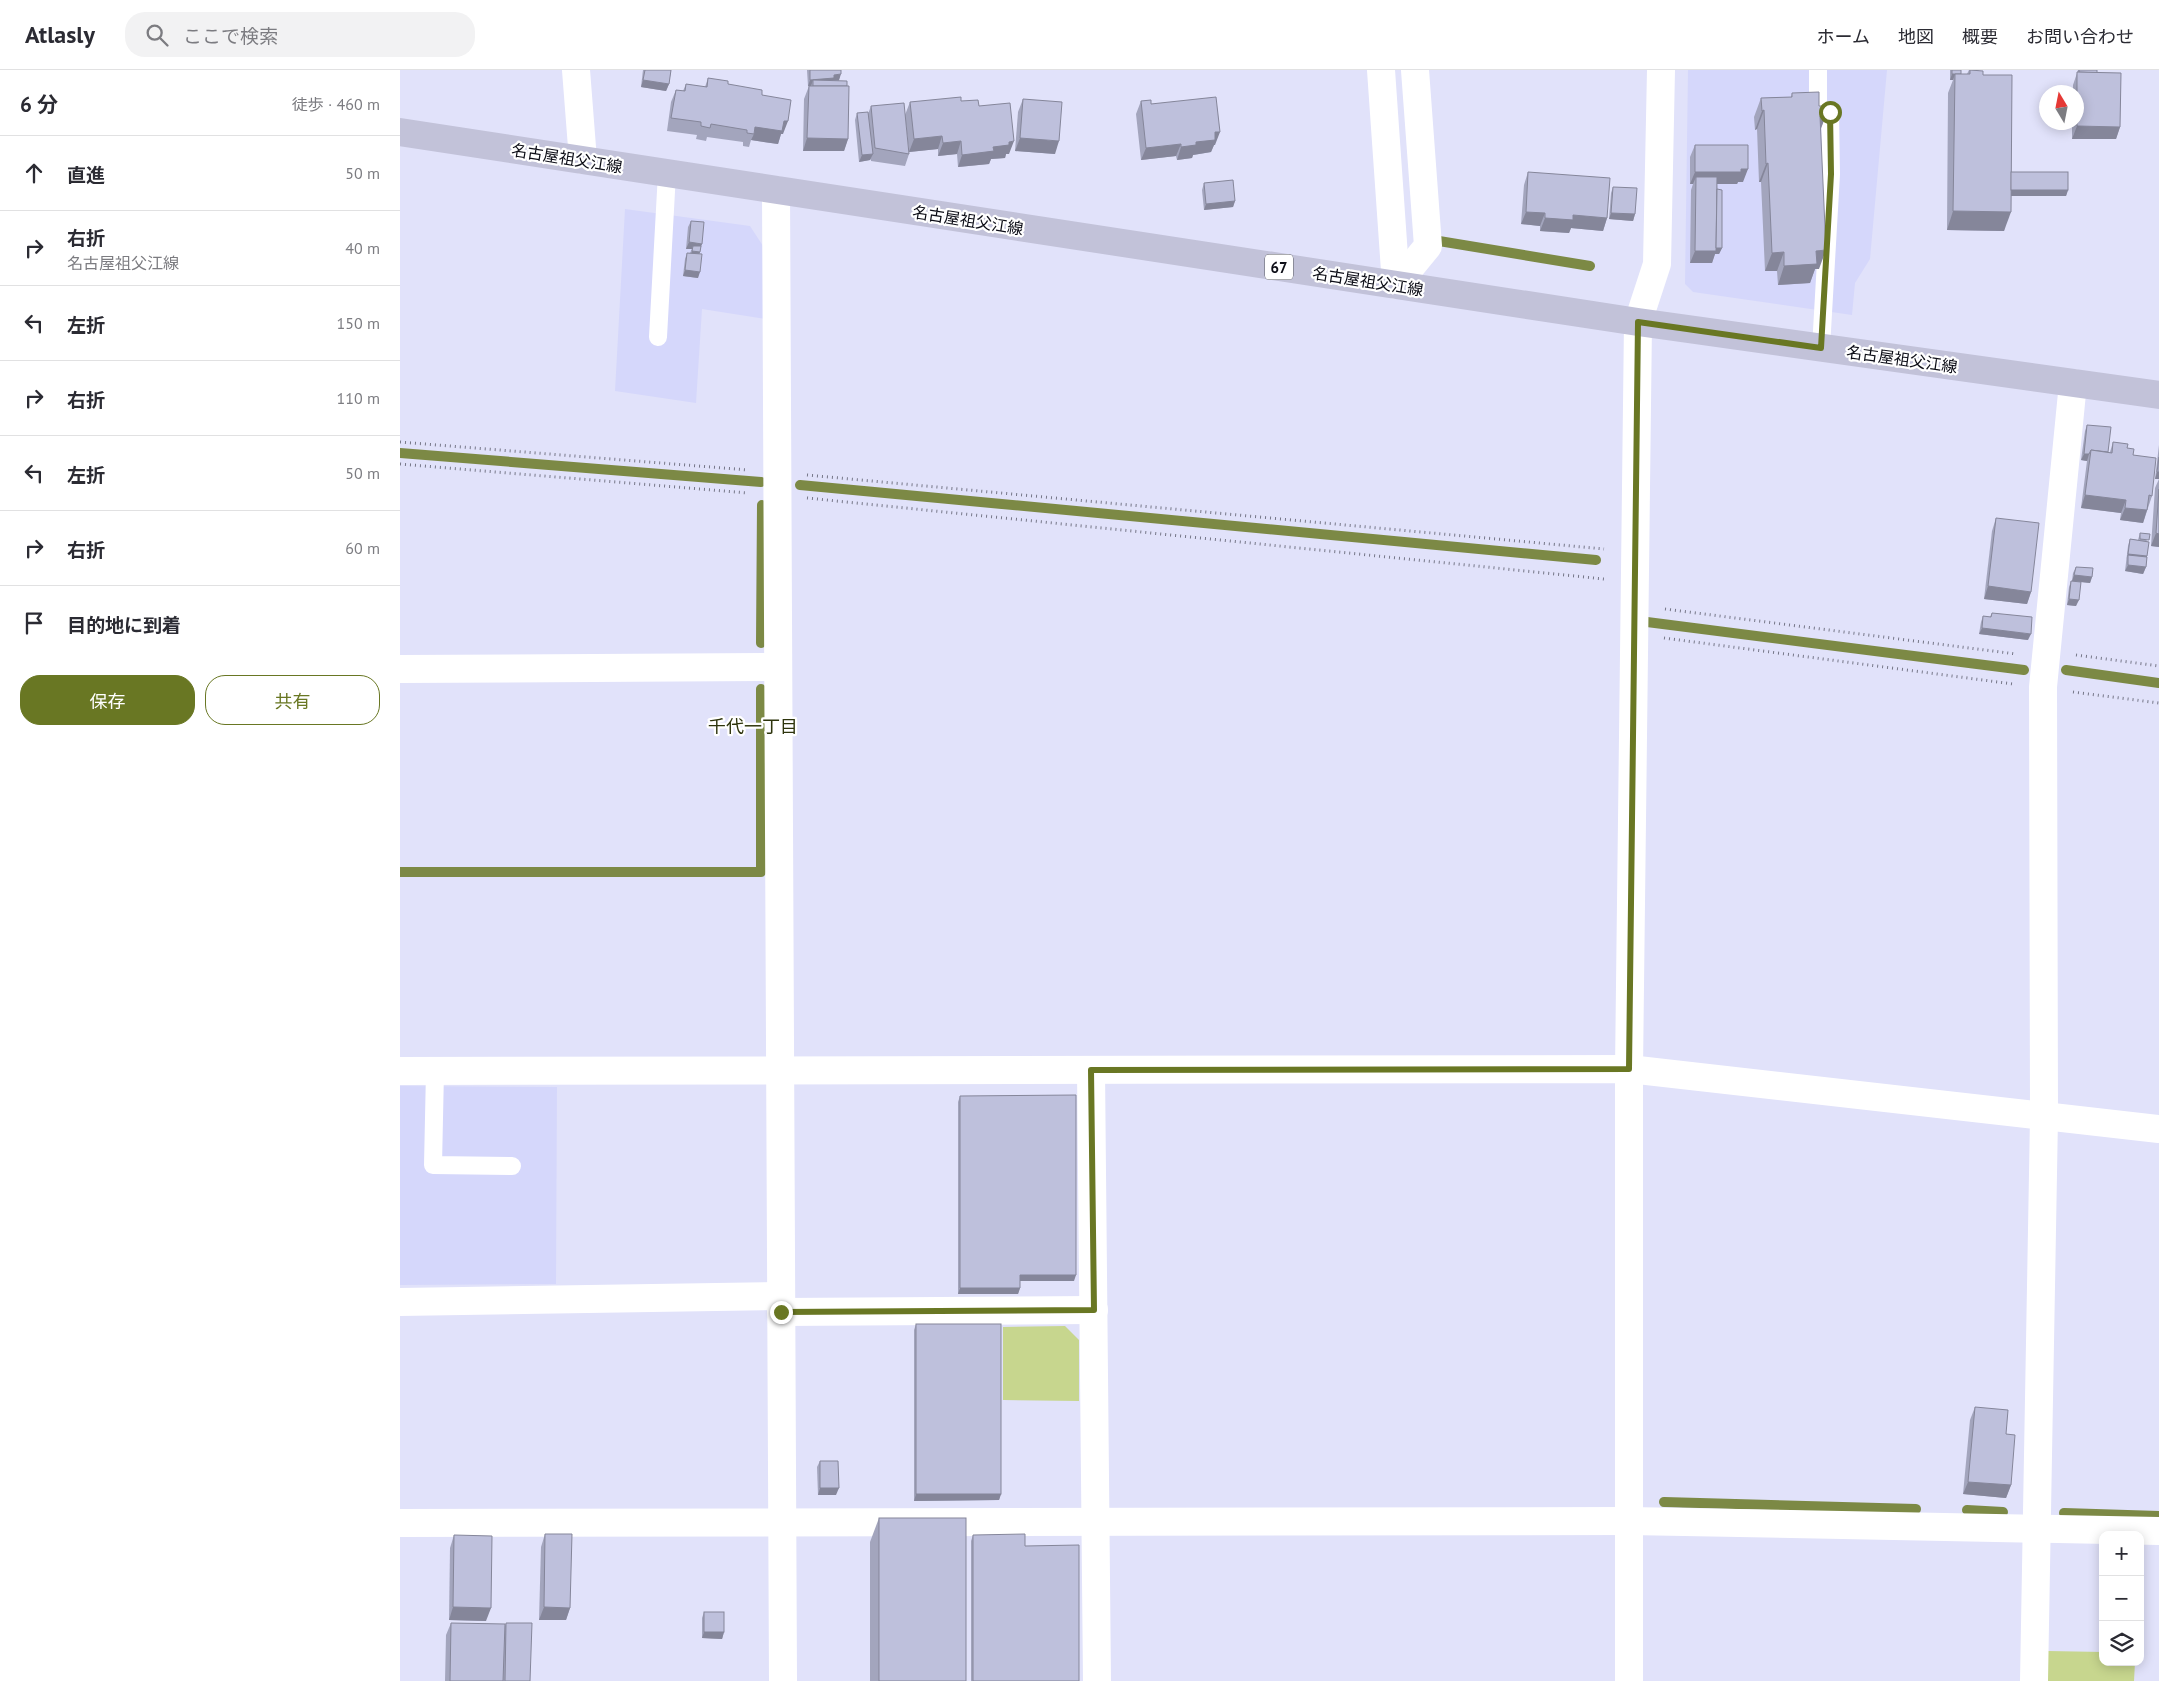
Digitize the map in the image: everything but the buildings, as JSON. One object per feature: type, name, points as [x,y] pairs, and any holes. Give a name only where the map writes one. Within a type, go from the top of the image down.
[{"type":"main road","name":"名古屋祖父江線","points":[[400,132],[1638,322],[2159,395]]},
{"type":"street","points":[[576,70],[583,160]]},
{"type":"street","points":[[1381,70],[1396,285]]},
{"type":"street","points":[[1396,285],[1428,246],[1415,70]]},
{"type":"street","points":[[1629,1681],[1629,1069],[1638,322],[1656,264],[1661,70]]},
{"type":"street","points":[[776,190],[783,1681]]},
{"type":"street","points":[[2034,1681],[2044,1117],[2043,688],[2073,383]]},
{"type":"street","points":[[400,669],[778,668]]},
{"type":"street","points":[[400,1072],[1629,1069],[2159,1129]]},
{"type":"street","points":[[1091,1070],[1097,1681]]},
{"type":"street","points":[[400,1302],[781,1304],[1094,1310]]},
{"type":"street","points":[[400,1524],[1629,1520],[2159,1531]]},
{"type":"lane","points":[[1818,70],[1818,112],[1830,112],[1831,174],[1821,348]]},
{"type":"lane","points":[[658,336],[667,173]]},
{"type":"lane","points":[[435,1071],[433,1165],[512,1166]]},
{"type":"path","points":[[400,442],[777,483],[1634,593],[2046,654],[2159,666]]},
{"type":"path","points":[[400,464],[777,483],[1635,552]]},
{"type":"path","points":[[1634,634],[2159,703]]},
{"type":"shaded area","points":[[1688,70],[1887,70],[1870,259],[1855,283],[1852,315],[1693,292],[1685,284]]},
{"type":"shaded area","points":[[625,209],[750,226],[765,249],[765,319],[702,309],[696,403],[615,391]]},
{"type":"shaded area","points":[[400,1086],[557,1087],[556,1284],[400,1285]]},
{"type":"green space","points":[[1065,1326],[1079,1340],[1079,1401],[1003,1400],[1003,1327]]},
{"type":"green space","points":[[2048,1651],[2099,1652],[2099,1666],[2135,1666],[2134,1681],[2048,1681]]},
{"type":"waterway","points":[[1439,241],[1590,266]]},
{"type":"waterway","points":[[400,453],[761,482]]},
{"type":"waterway","points":[[800,485],[1596,560]]},
{"type":"waterway","points":[[761,643],[762,505]]},
{"type":"waterway","points":[[1647,622],[2024,670]]},
{"type":"waterway","points":[[2066,670],[2159,683]]},
{"type":"waterway","points":[[400,872],[761,872],[761,689]]},
{"type":"waterway","points":[[1664,1502],[1916,1509]]},
{"type":"waterway","points":[[1967,1510],[2003,1512]]},
{"type":"waterway","points":[[2064,1513],[2159,1516]]},
{"type":"district","name":"千代一丁目","points":[[753,726]]},
{"type":"route","points":[[781,1312],[1094,1310],[1091,1070],[1629,1069],[1638,322],[1821,348],[1831,174],[1830,112]]}]
